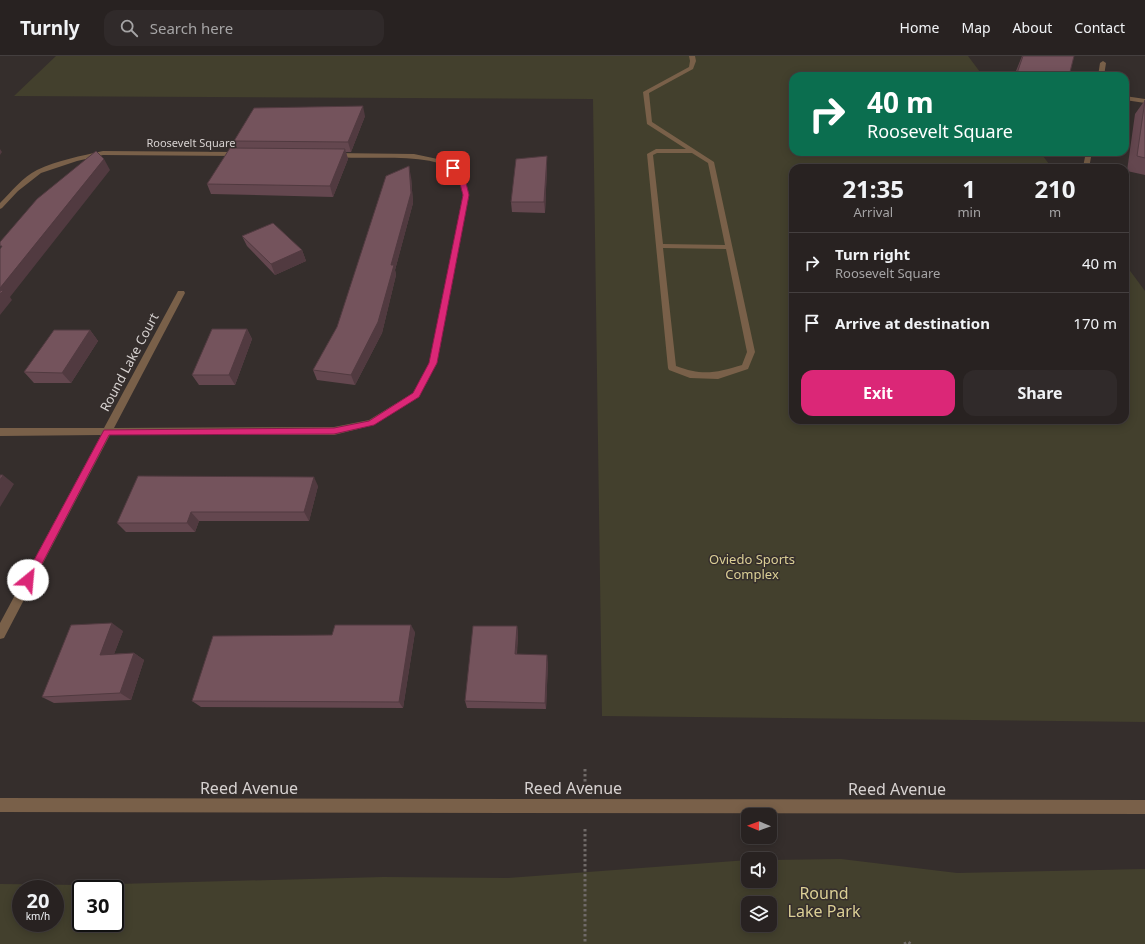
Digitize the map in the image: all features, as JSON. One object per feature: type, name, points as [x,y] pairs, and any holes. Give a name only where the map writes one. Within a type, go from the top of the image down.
[{"type":"street","points":[[692,56],[692,68],[646,92],[649,123],[694,151],[711,162],[751,352],[745,367],[718,376],[690,375],[672,368],[650,154],[656,151],[694,151]]},
{"type":"street","points":[[1102,72],[1103,63]]},
{"type":"street","points":[[1129,99],[1145,101]]},
{"type":"street","name":"Roosevelt Square","points":[[0,207],[16,190],[39,172],[74,159],[103,153],[247,154]]},
{"type":"street","points":[[0,432],[334,431],[371,423],[416,395],[433,363],[466,195],[461,175],[445,162],[414,156],[326,155]]},
{"type":"street","points":[[660,246],[730,247]]},
{"type":"street","name":"Round Lake Court","points":[[0,634],[181,293]]},
{"type":"street","name":"Reed Avenue","points":[[0,805],[1145,807]]},
{"type":"path","points":[[585,769],[585,944]]},
{"type":"path","points":[[904,944],[908,942],[911,944]]},
{"type":"green space","name":"Oviedo Sports Complex","points":[[56,56],[968,56],[980,72],[789,72],[789,156],[1043,156],[1049,164],[789,164],[789,424],[1129,424],[1129,269],[1145,291],[1145,722],[602,716],[593,99],[14,96]]},
{"type":"green space","name":"Round Lake Park","points":[[841,859],[957,873],[1145,869],[1145,944],[0,944],[0,884],[12,884],[12,932],[64,932],[64,885],[72,885],[72,932],[124,932],[124,884],[383,877],[508,878],[741,861],[741,888],[777,888],[777,860]]},
{"type":"building","points":[[1023,56],[1074,56],[1070,72],[1017,72]]},
{"type":"building","points":[[1145,100],[1145,158],[1137,156]]},
{"type":"building","points":[[363,106],[348,142],[234,141],[254,108]]},
{"type":"building","points":[[230,148],[345,149],[330,186],[207,184]]},
{"type":"building","points":[[96,151],[104,159],[0,288],[0,249],[2,246],[0,246],[0,242],[37,199]]},
{"type":"building","points":[[547,156],[544,202],[511,202],[516,159]]},
{"type":"building","points":[[409,166],[411,193],[391,265],[394,265],[378,322],[351,375],[313,370],[337,327],[386,176]]},
{"type":"building","points":[[273,223],[302,250],[271,264],[242,236]]},
{"type":"building","points":[[212,329],[247,329],[229,375],[192,375]]},
{"type":"building","points":[[54,330],[90,330],[62,373],[24,372]]},
{"type":"building","points":[[138,476],[314,477],[304,512],[191,512],[187,523],[117,523]]},
{"type":"building","points":[[112,623],[100,655],[134,653],[120,693],[42,697],[71,625]]},
{"type":"building","points":[[335,625],[411,625],[399,702],[192,701],[213,636],[332,635]]},
{"type":"building","points":[[473,626],[517,626],[515,654],[547,655],[545,703],[465,701]]},
{"type":"route","points":[[28,580],[107,432],[334,431],[371,423],[416,395],[433,363],[466,195],[461,175],[453,168]]}]
